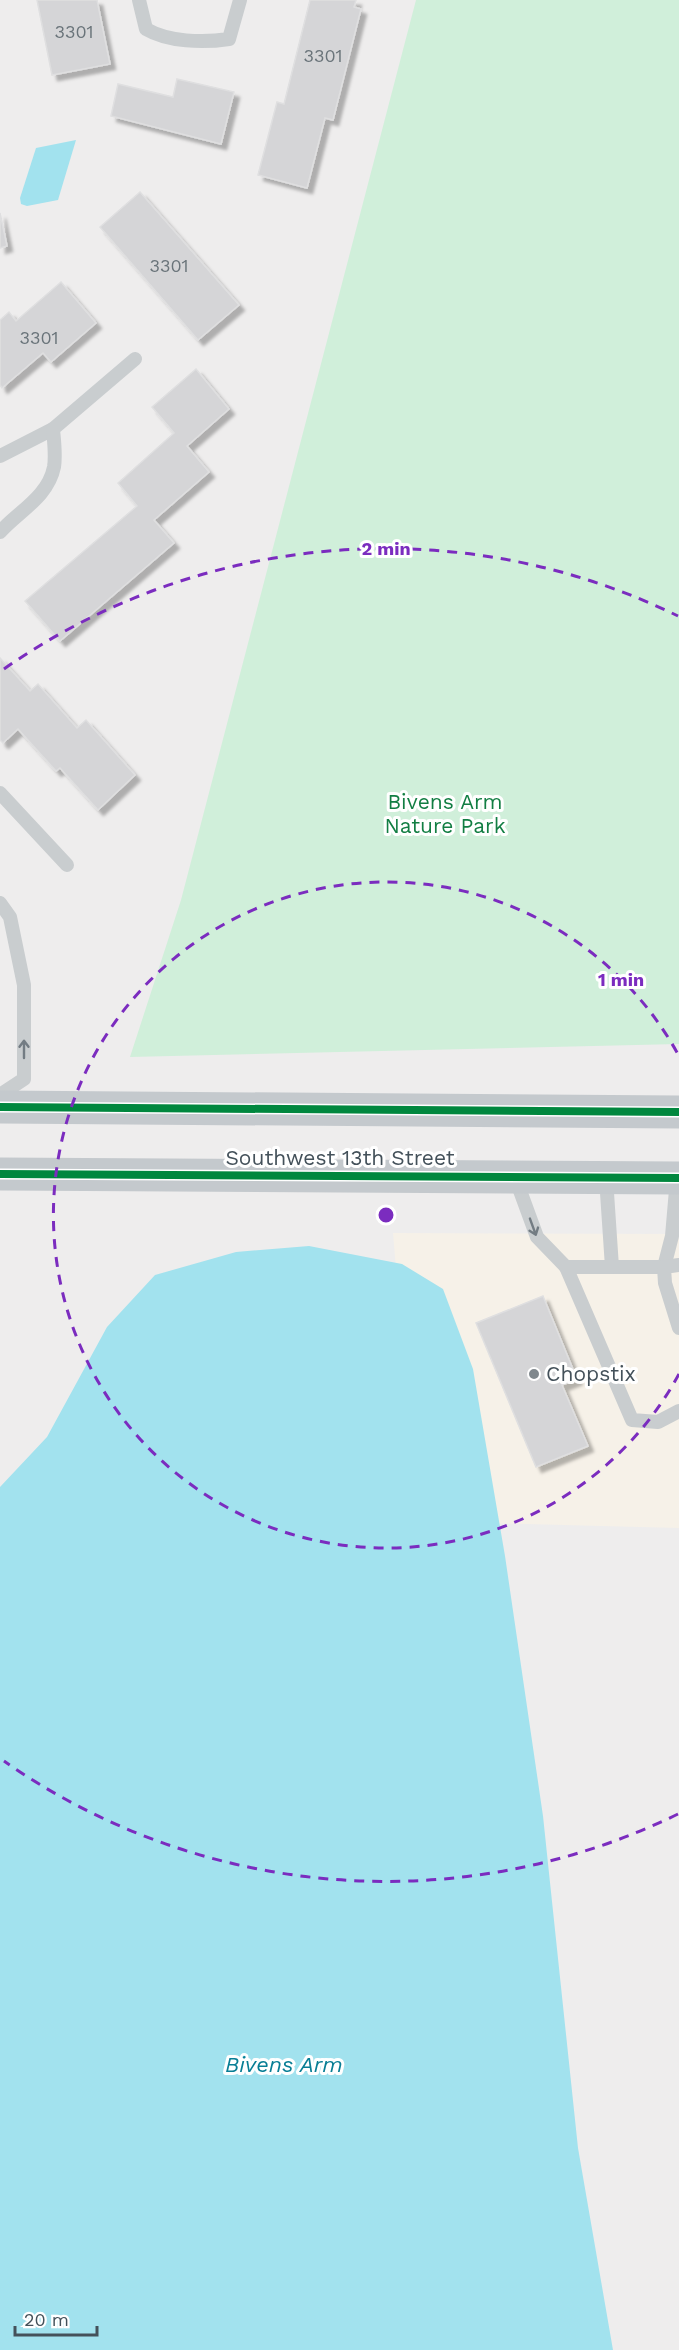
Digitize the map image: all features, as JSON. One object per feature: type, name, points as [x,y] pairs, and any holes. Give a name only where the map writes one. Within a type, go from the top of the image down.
[{"type":"main road","points":[[0,1107],[679,1112]]},
{"type":"main road","name":"Southwest 13th Street","points":[[0,1174],[678,1178]]},
{"type":"lane","points":[[139,0],[146,29],[158,36],[213,41],[229,39],[240,0]]},
{"type":"lane","points":[[0,456],[53,429],[135,359]]},
{"type":"lane","points":[[0,532],[37,498],[50,481],[54,465],[53,429]]},
{"type":"lane","points":[[0,793],[68,865]]},
{"type":"lane","points":[[0,903],[10,918],[24,985],[24,1079],[0,1095]]},
{"type":"lane","points":[[515,1177],[537,1237],[566,1267],[632,1420],[658,1422],[679,1411]]},
{"type":"lane","points":[[606,1178],[612,1267]]},
{"type":"lane","points":[[678,1178],[672,1236],[664,1267],[665,1283],[679,1328]]},
{"type":"lane","points":[[566,1267],[679,1265]]},
{"type":"shaded area","points":[[393,1233],[679,1234],[679,1528],[446,1522],[397,1281]]},
{"type":"green space","name":"Bivens Arm Nature Park","points":[[416,0],[679,0],[679,1044],[130,1057],[181,900]]},
{"type":"water","points":[[76,140],[58,200],[27,206],[21,204],[20,198],[36,148]]},
{"type":"water","name":"Bivens Arm","points":[[309,1246],[402,1264],[443,1289],[473,1369],[505,1556],[543,1816],[578,2148],[613,2350],[0,2350],[0,1487],[47,1437],[107,1327],[155,1275],[236,1252]]},
{"type":"building","points":[[37,0],[97,0],[110,64],[52,75]]},
{"type":"building","points":[[310,0],[356,0],[354,7],[361,9],[333,120],[325,118],[307,188],[258,175],[277,102],[284,104]]},
{"type":"building","points":[[177,79],[234,92],[221,144],[111,116],[118,84],[173,97]]},
{"type":"building","points":[[140,192],[239,305],[198,340],[100,227]]},
{"type":"building","points":[[0,213],[7,246],[0,248]]},
{"type":"building","points":[[61,282],[96,323],[51,362],[43,353],[2,388],[0,385],[0,320],[9,312],[16,321]]},
{"type":"building","points":[[196,369],[229,409],[187,446],[209,472],[154,520],[174,543],[60,641],[25,601],[137,506],[118,483],[174,433],[152,407]]},
{"type":"building","points":[[0,658],[30,691],[38,684],[77,728],[86,720],[135,775],[98,810],[60,768],[56,771],[18,729],[3,743],[0,740]]},
{"type":"building","points":[[543,1296],[577,1379],[562,1385],[588,1446],[536,1467],[476,1323]]},
{"type":"cycle path","points":[[0,1107],[679,1112]]},
{"type":"cycle path","points":[[0,1174],[679,1178]]},
{"type":"place","name":"Chopstix","points":[[534,1374]]}]
